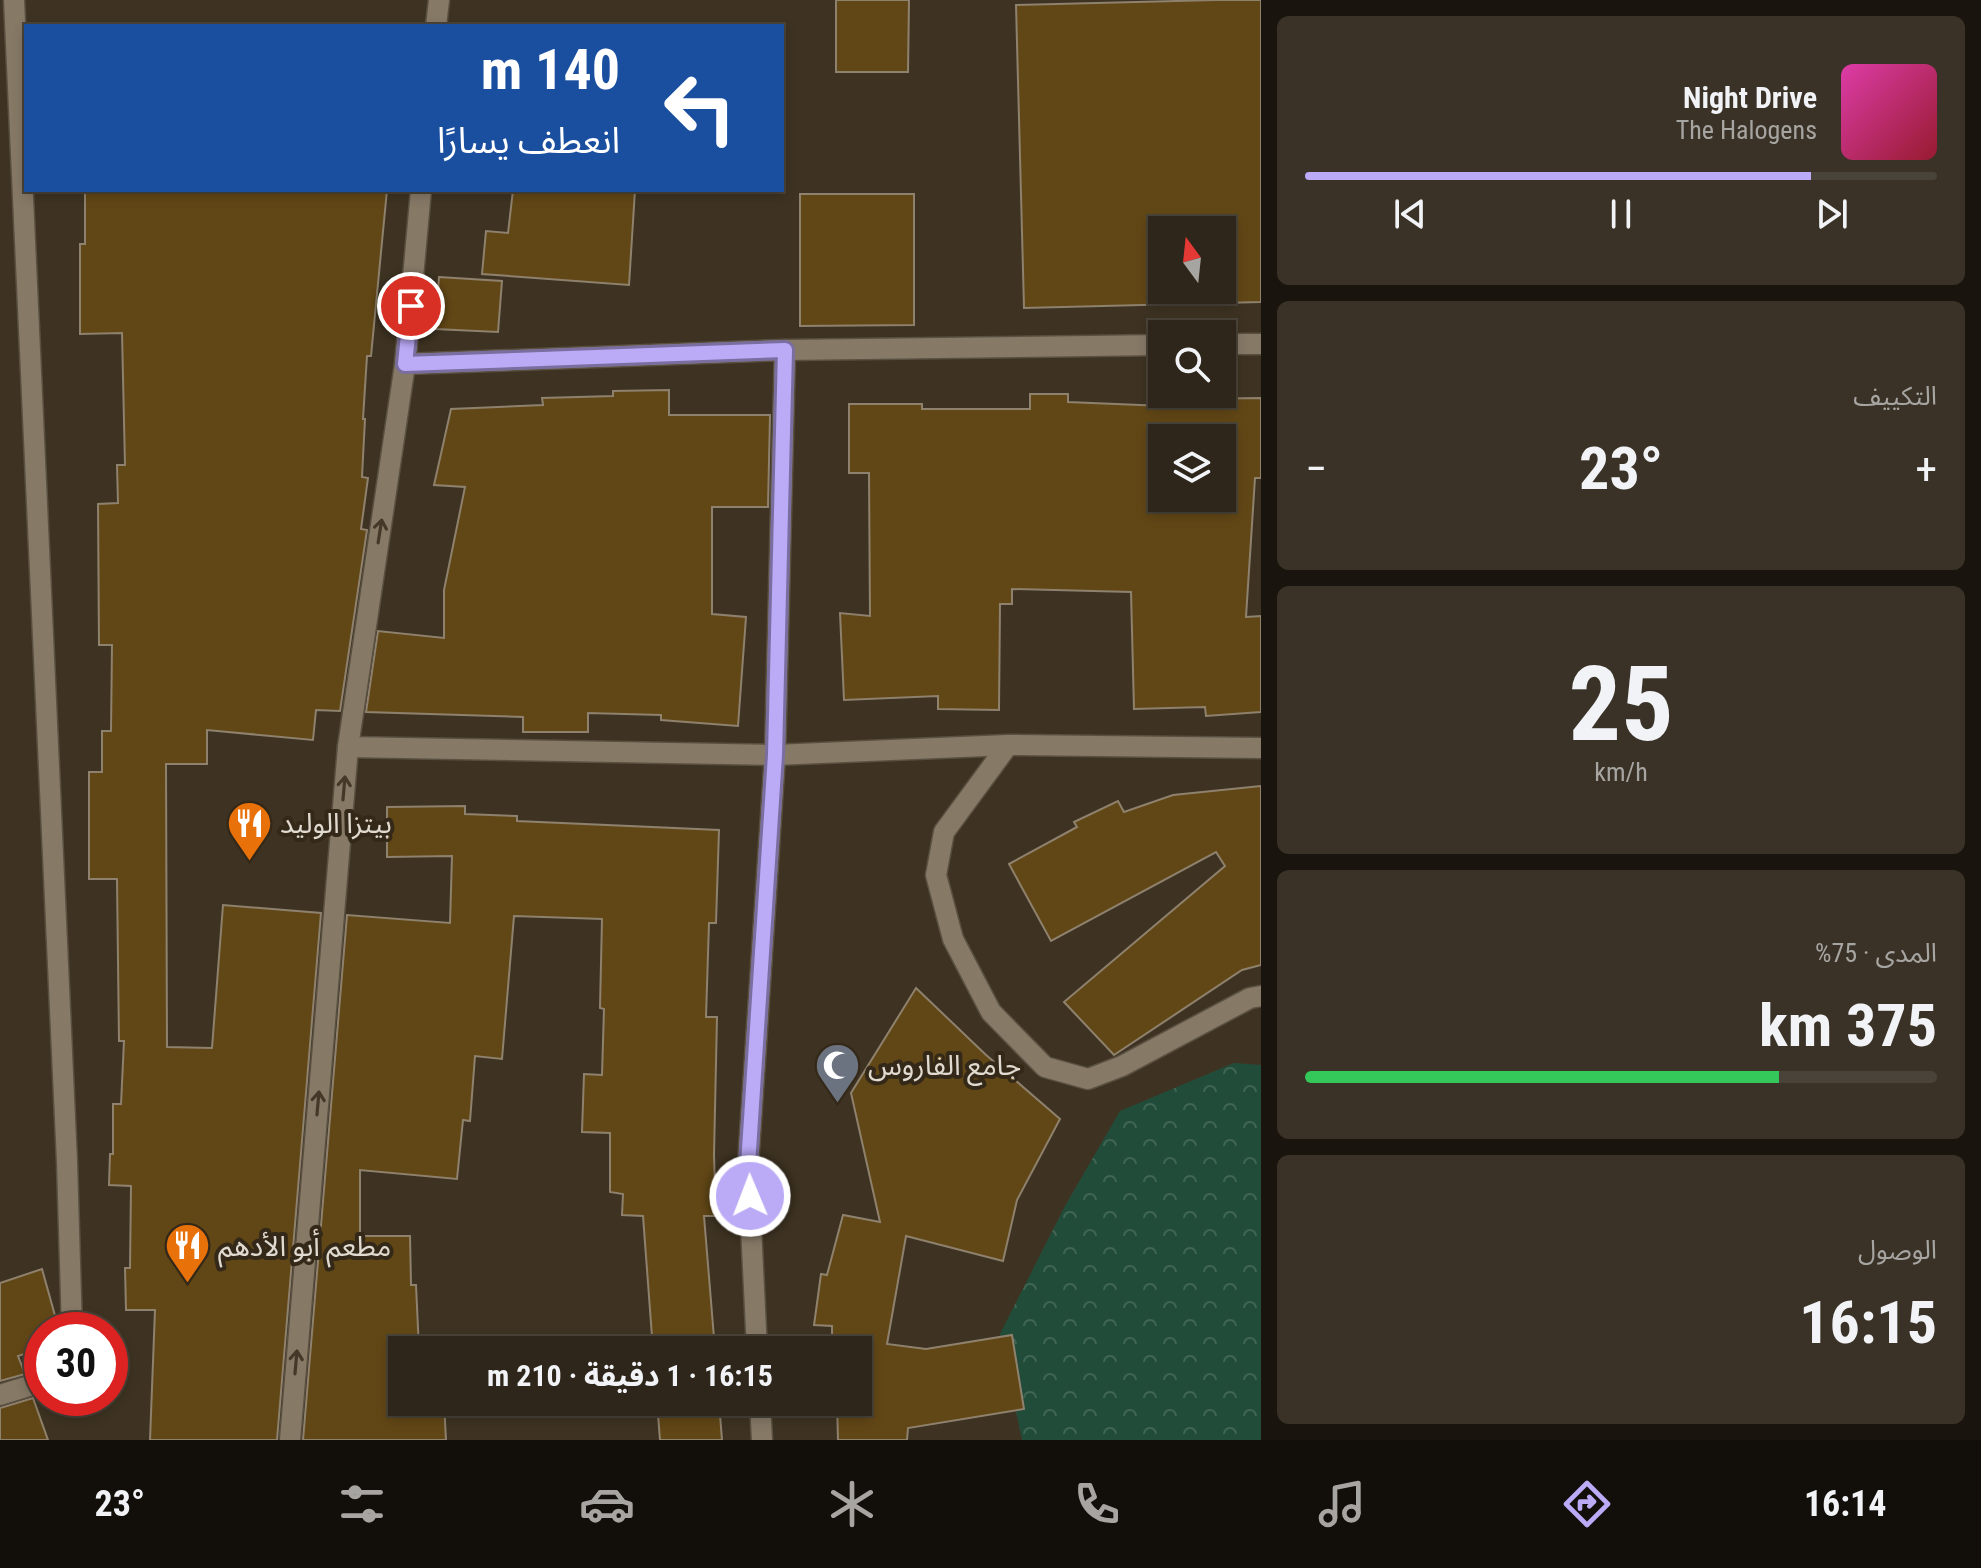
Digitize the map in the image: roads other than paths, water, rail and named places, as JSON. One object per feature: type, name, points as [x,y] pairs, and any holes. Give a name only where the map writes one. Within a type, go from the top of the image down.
[{"type":"street","points":[[13,0],[71,1312]]},
{"type":"street","points":[[436,24],[439,0]]},
{"type":"street","points":[[290,1440],[348,747],[405,364],[421,192]]},
{"type":"street","points":[[1236,344],[1261,344]]},
{"type":"street","points":[[405,364],[785,350],[1148,345]]},
{"type":"street","points":[[756,1336],[748,1165],[775,755],[785,350]]},
{"type":"street","points":[[348,747],[775,755],[1008,745],[1261,748]]},
{"type":"street","points":[[1008,745],[944,832],[936,875],[953,939],[991,1012],[1045,1067],[1088,1079],[1122,1066],[1250,998],[1261,996]]},
{"type":"street","points":[[0,1395],[24,1388]]},
{"type":"street","points":[[761,1416],[762,1440]]},
{"type":"place","name":"بيتزا الوليد","points":[[249,862]]},
{"type":"place","name":"جامع الفاروس","points":[[837,1104]]},
{"type":"place","name":"مطعم أبو الأدهم","points":[[187,1285]]}]
